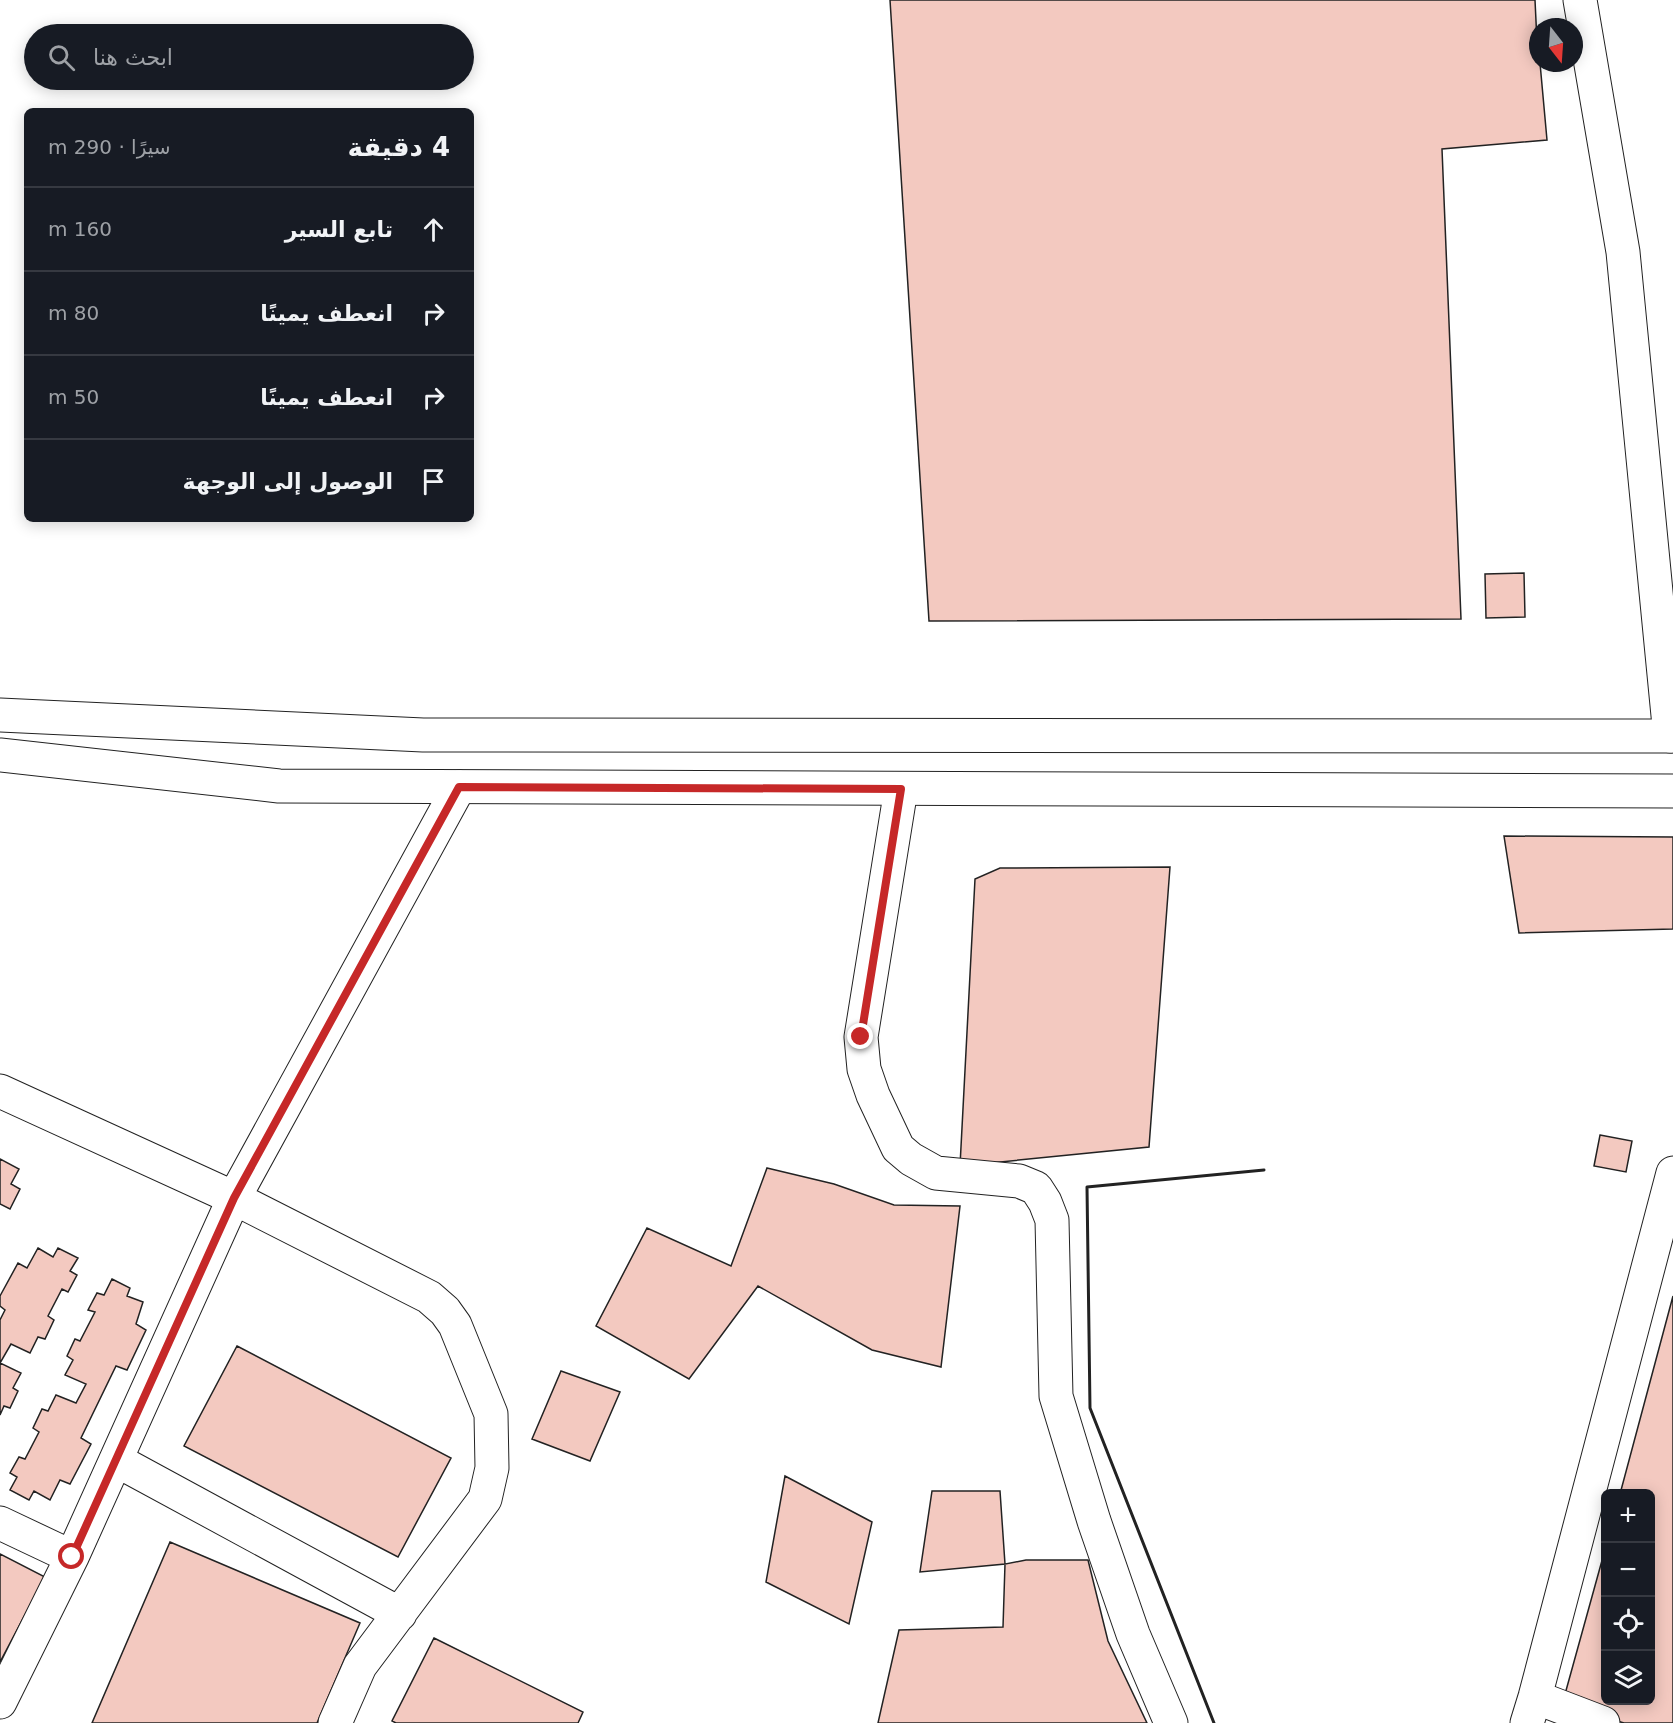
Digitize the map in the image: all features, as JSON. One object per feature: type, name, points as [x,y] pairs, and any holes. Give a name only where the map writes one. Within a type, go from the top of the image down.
[{"type":"street","points":[[0,715],[423,735],[1671,736],[1623,252],[1580,0]]},
{"type":"street","points":[[0,755],[279,786],[1673,791]]},
{"type":"street","points":[[0,1702],[72,1557],[234,1198],[459,787]]},
{"type":"street","points":[[901,789],[861,1037],[864,1070],[898,1148],[911,1159],[936,1173],[1019,1181],[1036,1188],[1045,1202],[1052,1220],[1056,1396],[1094,1521],[1133,1635],[1171,1723]]},
{"type":"street","points":[[0,1091],[234,1198],[429,1297],[445,1311],[455,1325],[491,1413],[492,1468],[485,1499],[360,1666],[334,1723]]},
{"type":"street","points":[[1603,1723],[1531,1710],[1673,1173]]},
{"type":"street","points":[[116,1460],[399,1614]]},
{"type":"street","points":[[0,1524],[72,1557]]},
{"type":"building","points":[[890,0],[1535,0],[1536,18],[1529,18],[1529,72],[1541,72],[1547,140],[1442,149],[1461,619],[929,621]]},
{"type":"building","points":[[1524,573],[1525,617],[1486,618],[1485,574]]},
{"type":"building","points":[[1504,836],[1673,837],[1673,929],[1519,933]]},
{"type":"building","points":[[1170,867],[1149,1147],[960,1166],[975,879],[1000,868]]},
{"type":"building","points":[[1600,1135],[1632,1141],[1626,1172],[1594,1166]]},
{"type":"building","points":[[0,1159],[19,1169],[11,1184],[20,1189],[10,1209],[0,1204]]},
{"type":"building","points":[[767,1168],[834,1184],[894,1205],[960,1206],[941,1367],[872,1350],[758,1286],[689,1379],[596,1326],[647,1228],[731,1266]]},
{"type":"building","points":[[38,1248],[53,1257],[58,1248],[78,1258],[70,1271],[77,1275],[68,1292],[62,1289],[48,1316],[54,1320],[45,1339],[38,1337],[30,1353],[11,1344],[0,1363],[0,1320],[5,1310],[0,1306],[0,1296],[18,1263],[27,1268]]},
{"type":"building","points":[[112,1279],[130,1288],[127,1296],[143,1302],[136,1324],[146,1330],[127,1370],[116,1366],[81,1438],[91,1444],[70,1484],[60,1480],[50,1500],[34,1491],[29,1500],[10,1490],[17,1477],[10,1473],[19,1457],[25,1459],[39,1432],[33,1428],[42,1409],[48,1411],[56,1395],[76,1403],[86,1384],[65,1375],[73,1360],[67,1356],[75,1339],[80,1341],[95,1312],[88,1310],[97,1293],[104,1295]]},
{"type":"building","points":[[1673,1296],[1673,1723],[1624,1723],[1562,1705],[1601,1564],[1601,1705],[1655,1705],[1655,1489],[1621,1489]]},
{"type":"building","points":[[237,1346],[451,1458],[398,1557],[184,1446]]},
{"type":"building","points":[[0,1363],[21,1373],[13,1388],[18,1391],[10,1408],[4,1406],[0,1415]]},
{"type":"building","points":[[561,1371],[620,1392],[590,1461],[532,1439]]},
{"type":"building","points":[[785,1476],[872,1522],[849,1624],[766,1582]]},
{"type":"building","points":[[932,1491],[1000,1491],[1005,1564],[920,1572]]},
{"type":"building","points":[[170,1542],[360,1623],[317,1723],[92,1723]]},
{"type":"building","points":[[0,1554],[45,1577],[0,1662]]},
{"type":"building","points":[[1026,1560],[1088,1560],[1108,1641],[1147,1723],[878,1723],[899,1630],[1003,1627],[1005,1564]]},
{"type":"building","points":[[434,1638],[583,1712],[578,1723],[396,1723],[392,1721]]},
{"type":"wall","points":[[1214,1723],[1090,1408],[1087,1187],[1264,1170]]},
{"type":"route","points":[[72,1557],[234,1198],[459,787],[901,789],[861,1037]]}]
